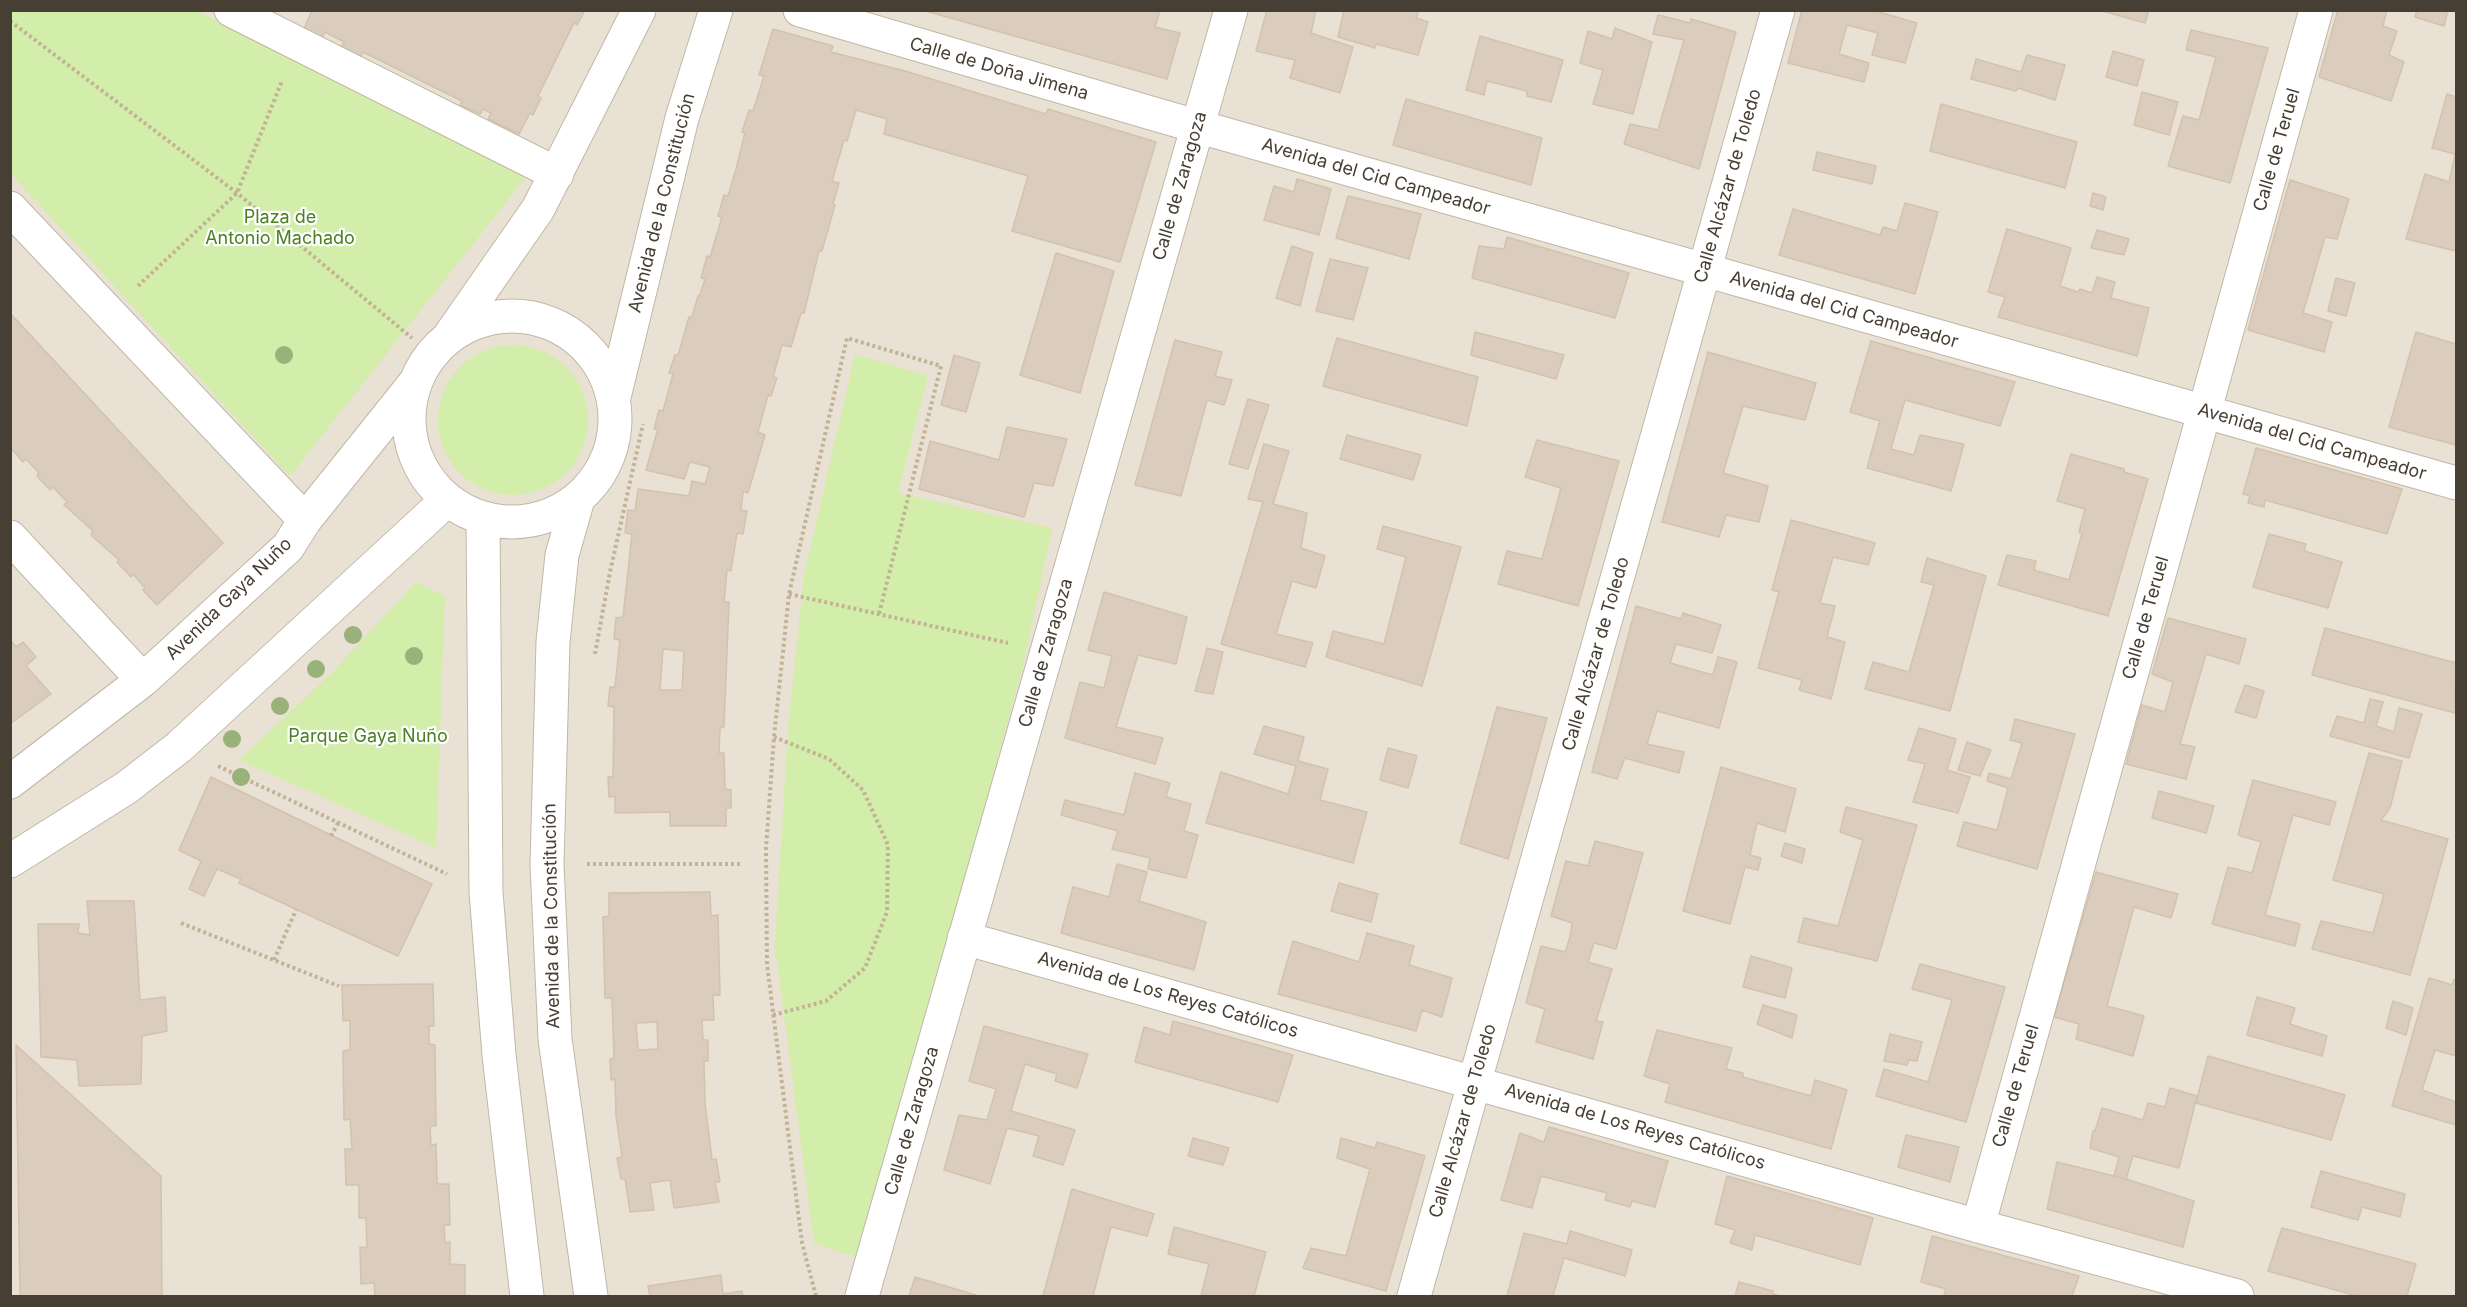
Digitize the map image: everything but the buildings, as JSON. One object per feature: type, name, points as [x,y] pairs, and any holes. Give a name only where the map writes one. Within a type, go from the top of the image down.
[{"type":"street","points":[[231,10],[557,174]]},
{"type":"street","points":[[441,345],[482,320],[516,315],[549,322],[579,340],[602,366],[614,397],[616,424],[611,450],[600,475],[578,499],[549,516],[516,522],[483,519],[447,500],[428,480],[413,449],[408,416],[415,383],[441,345],[538,209],[639,10]]},
{"type":"street","name":"Avenida de la Constitución","points":[[614,397],[682,118],[716,10]]},
{"type":"street","name":"Calle de Doña Jimena","points":[[800,10],[1197,126]]},
{"type":"street","name":"Calle de Zaragoza","points":[[862,1296],[1231,10]]},
{"type":"street","name":"Calle Alcázar de Toledo","points":[[1414,1296],[1778,10]]},
{"type":"street","name":"Calle de Teruel","points":[[1978,1226],[2316,10]]},
{"type":"street","name":"Avenida del Cid Campeador","points":[[1197,126],[2457,483]]},
{"type":"street","points":[[10,208],[306,520]]},
{"type":"street","name":"Avenida Gaya Nuño","points":[[10,782],[143,680],[288,547],[306,520],[415,383]]},
{"type":"street","name":"Avenida de la Constitución","points":[[578,499],[562,555],[553,642],[547,865],[555,1039],[591,1296]]},
{"type":"street","points":[[10,861],[126,788],[178,747],[447,500]]},
{"type":"street","points":[[483,519],[486,892],[499,1055],[527,1296]]},
{"type":"street","points":[[10,537],[143,680]]},
{"type":"street","name":"Avenida de Los Reyes Católicos","points":[[964,938],[1978,1226],[2237,1296]]},
{"type":"path","points":[[10,21],[441,345]]},
{"type":"path","points":[[109,313],[237,193],[297,44]]},
{"type":"path","points":[[816,1296],[802,1243],[767,964],[766,861],[774,737],[789,594],[847,338],[941,366],[879,614]]},
{"type":"path","points":[[789,594],[1047,652]]},
{"type":"path","points":[[773,1015],[826,1001],[865,968],[887,912],[888,846],[863,790],[829,759],[774,737]]},
{"type":"path","points":[[178,747],[486,892]]},
{"type":"path","points":[[331,836],[338,823]]},
{"type":"path","points":[[547,865],[741,864]]},
{"type":"path","points":[[274,960],[296,910]]},
{"type":"path","points":[[181,923],[339,986]]},
{"type":"shaded area","points":[[11,11],[2456,11],[2456,1296],[11,1296]]},
{"type":"green space","name":"Plaza de Antonio Machado","points":[[11,10],[197,11],[529,173],[290,476],[11,174]]},
{"type":"green space","points":[[513,345],[542,350],[555,357],[566,367],[576,378],[583,391],[588,420],[583,449],[576,462],[566,473],[555,483],[542,490],[513,495],[484,490],[471,483],[460,473],[450,462],[443,449],[438,420],[443,391],[450,378],[460,367],[471,357],[484,350]]},
{"type":"green space","points":[[855,354],[928,376],[898,493],[1052,528],[1023,666],[860,1259],[814,1243],[775,946],[788,728],[804,576]]},
{"type":"green space","name":"Parque Gaya Nuño","points":[[416,582],[445,596],[436,848],[239,760],[333,672]]}]
